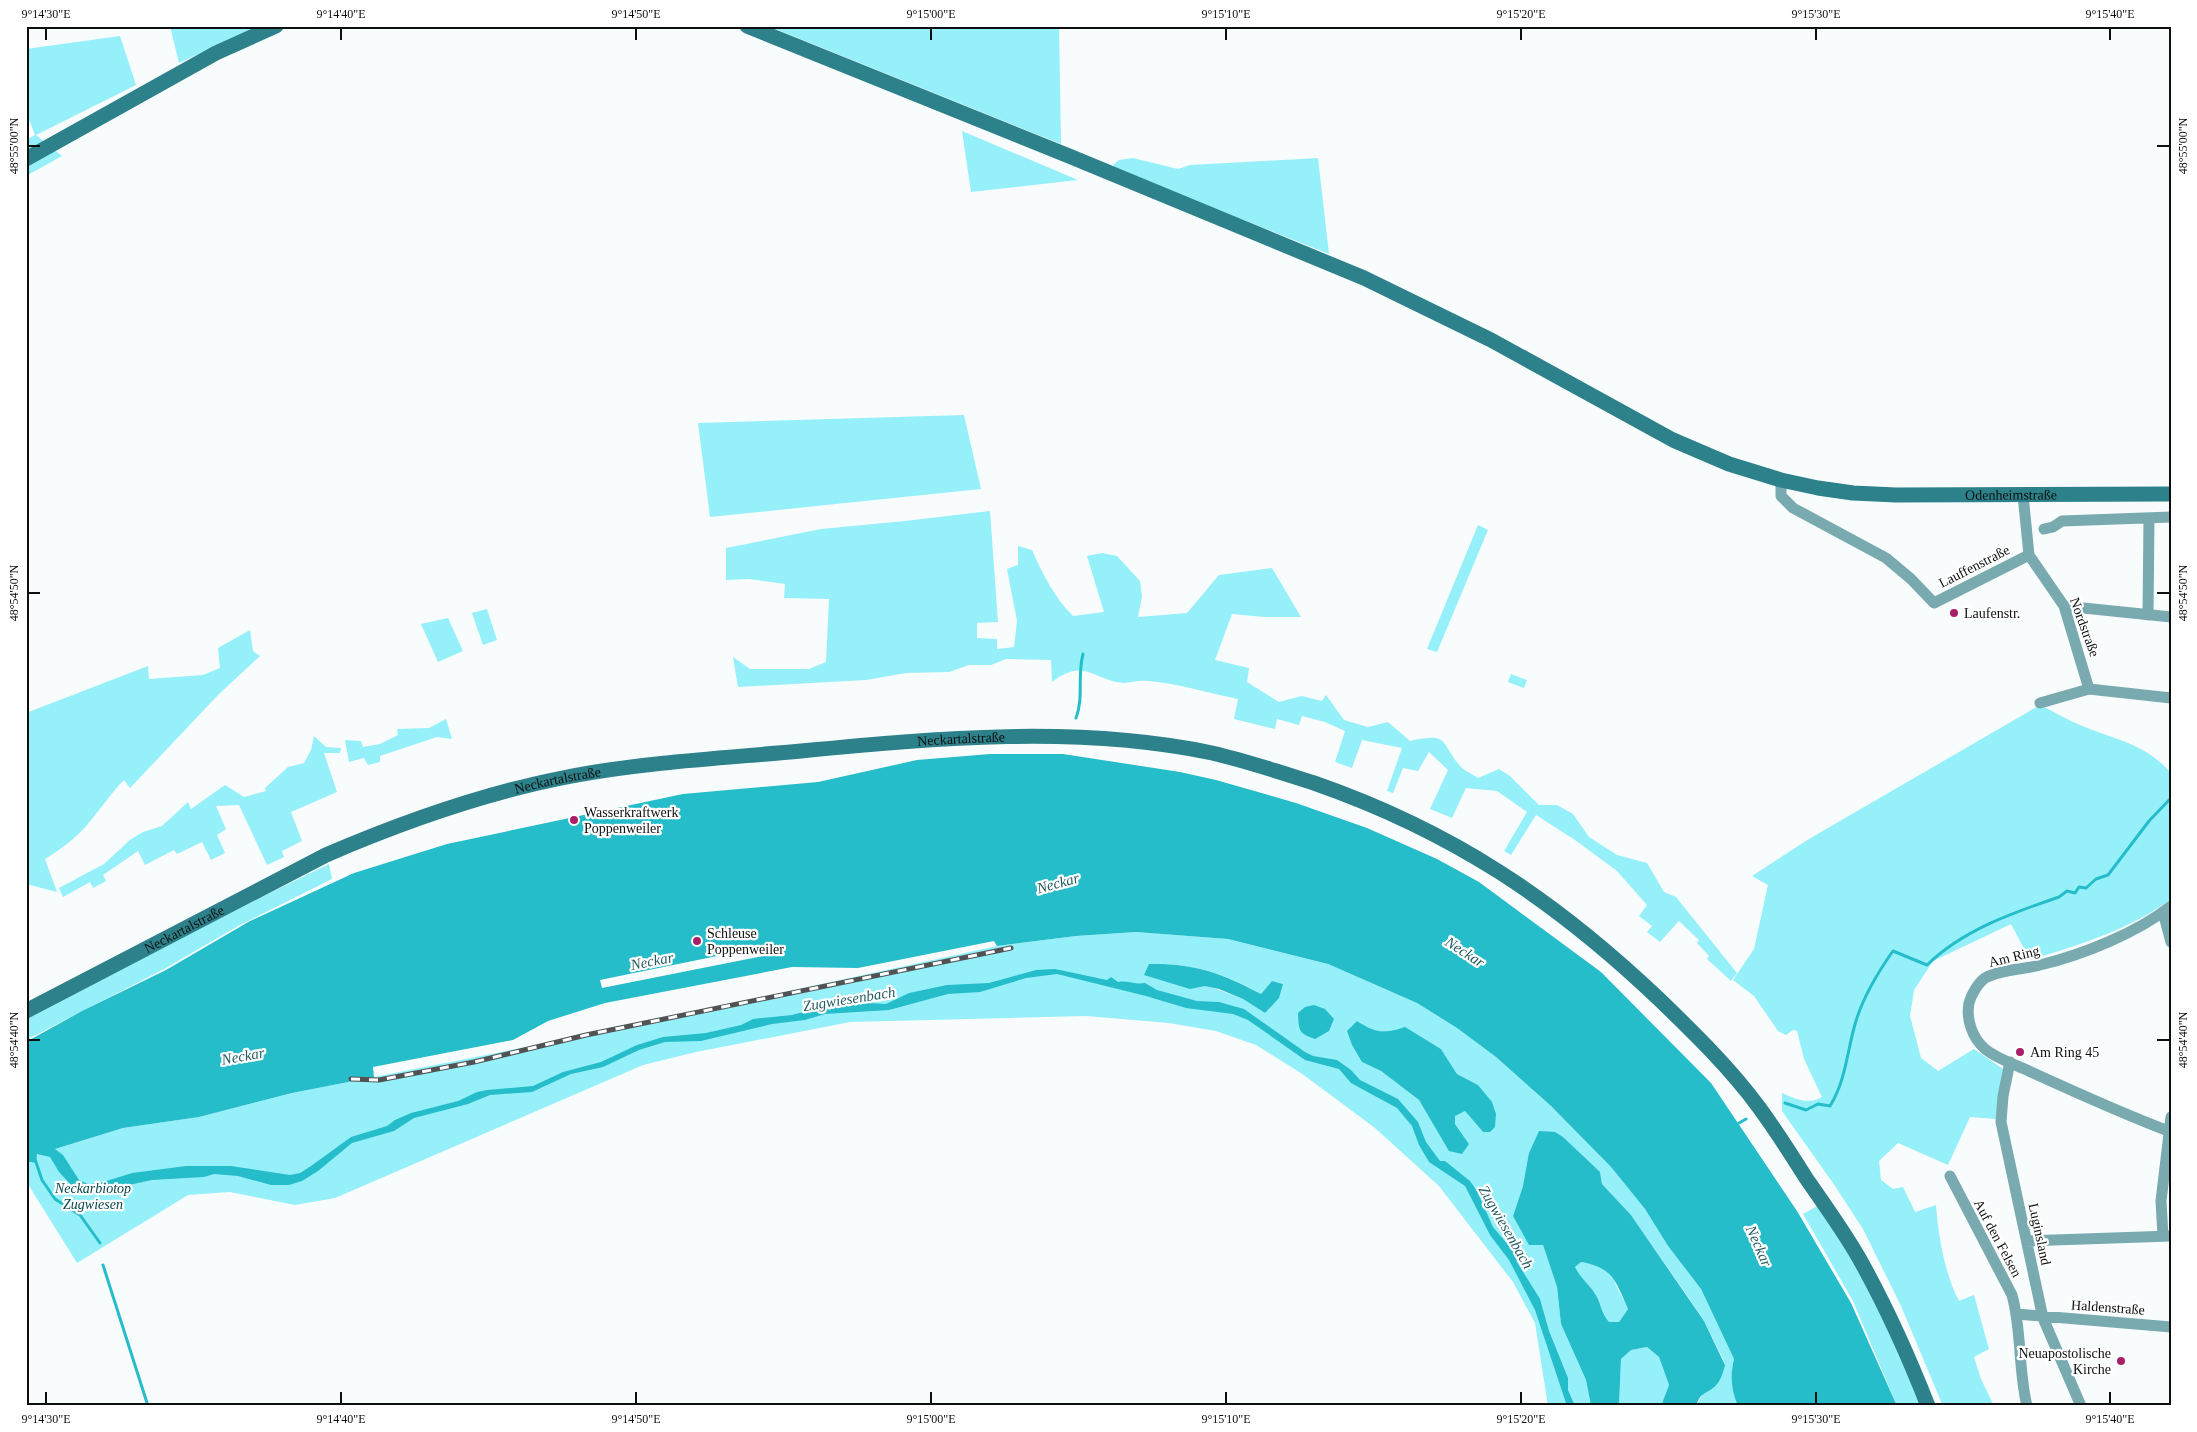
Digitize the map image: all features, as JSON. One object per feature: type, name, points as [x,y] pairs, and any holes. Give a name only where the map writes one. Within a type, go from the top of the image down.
[{"type":"main road","points":[[26,159],[216,53],[276,26]]},
{"type":"main road","name":"Odenheimstraße","points":[[747,26],[1364,278],[1491,340],[1673,440],[1729,464],[1781,480],[1852,493],[1896,495],[2171,494]]},
{"type":"main road","name":"Neckartalstraße","points":[[26,1011],[326,856],[370,837],[451,807],[534,784],[608,770],[905,741],[1018,736],[1076,736],[1209,752],[1250,762],[1364,800],[1401,816],[1503,873],[1563,915],[1612,956],[1701,1041],[1755,1102],[1857,1255],[1902,1342],[1928,1406]]},
{"type":"street","name":"Lauffenstraße","points":[[1781,480],[1781,496],[1793,508],[1886,558],[1911,579],[1934,603],[2028,555]]},
{"type":"street","points":[[2023,494],[2028,555]]},
{"type":"street","name":"Odenheimstraße","points":[[2044,529],[2053,527],[2062,521],[2171,517]]},
{"type":"street","points":[[2148,614],[2149,518]]},
{"type":"street","name":"Nordstraße","points":[[2028,555],[2064,606],[2089,689]]},
{"type":"street","points":[[2064,606],[2171,617]]},
{"type":"street","points":[[2040,703],[2089,689],[2171,698]]},
{"type":"street","points":[[2167,909],[2171,942]]},
{"type":"street","name":"Am Ring","points":[[2167,909],[2122,935],[2076,954],[2042,965],[1995,974],[1983,979],[1969,1002],[1968,1012],[1972,1031],[1985,1050],[2078,1093],[2170,1132]]},
{"type":"street","name":"Luginsland","points":[[2010,1062],[2000,1122],[2043,1318],[2081,1406]]},
{"type":"street","points":[[2027,1241],[2167,1236],[2161,1201],[2171,1117]]},
{"type":"street","name":"Auf den Felsen","points":[[1950,1176],[2012,1295],[2017,1314],[2018,1345],[2027,1406]]},
{"type":"street","points":[[2017,1314],[2043,1318]]},
{"type":"street","name":"Haldenstraße","points":[[2043,1318],[2171,1327]]},
{"type":"green space","points":[[170,26],[260,26],[179,63]]},
{"type":"green space","points":[[768,26],[1059,26],[1061,144]]},
{"type":"green space","points":[[120,36],[136,85],[36,135],[62,156],[26,176],[26,140],[35,135],[26,112],[26,49]]},
{"type":"green space","points":[[962,131],[1078,180],[971,192]]},
{"type":"green space","points":[[1133,158],[1178,169],[1190,165],[1318,158],[1329,254],[1115,169],[1113,165],[1119,160]]},
{"type":"green space","points":[[964,415],[981,489],[710,517],[698,423]]},
{"type":"green space","points":[[990,511],[998,622],[977,623],[977,638],[997,639],[997,649],[1014,647],[1017,621],[1007,569],[1018,565],[1018,546],[1032,550],[1050,585],[1060,601],[1073,616],[1104,612],[1087,556],[1102,553],[1117,556],[1140,581],[1142,597],[1138,617],[1187,613],[1219,575],[1272,568],[1301,617],[1264,617],[1232,614],[1215,660],[1249,668],[1247,682],[1279,702],[1302,696],[1322,701],[1326,695],[1344,720],[1368,727],[1388,722],[1410,741],[1432,738],[1443,741],[1461,767],[1478,778],[1499,769],[1510,776],[1539,805],[1557,805],[1573,814],[1589,837],[1617,855],[1647,863],[1664,892],[1676,897],[1737,973],[1731,981],[1707,959],[1709,956],[1697,943],[1699,940],[1679,921],[1660,942],[1647,932],[1652,926],[1639,916],[1647,905],[1617,871],[1575,840],[1536,815],[1511,855],[1504,851],[1527,812],[1497,791],[1466,788],[1452,818],[1430,809],[1448,770],[1429,752],[1418,771],[1403,768],[1393,793],[1387,791],[1402,748],[1362,740],[1352,768],[1335,762],[1345,731],[1325,722],[1302,716],[1299,725],[1277,719],[1275,729],[1234,719],[1238,699],[1158,682],[1124,683],[1088,672],[1073,671],[1052,682],[1051,660],[1006,659],[991,665],[969,665],[949,672],[906,673],[866,680],[738,687],[733,657],[750,669],[809,669],[826,662],[829,599],[784,598],[785,584],[749,579],[726,580],[726,548],[821,529]]},
{"type":"green space","points":[[1478,525],[1488,530],[1437,652],[1427,649]]},
{"type":"green space","points":[[487,609],[497,640],[483,645],[472,613]]},
{"type":"green space","points":[[448,618],[463,651],[438,662],[421,624]]},
{"type":"green space","points":[[250,630],[253,651],[260,656],[219,694],[130,788],[124,780],[92,819],[68,844],[45,859],[57,892],[26,884],[26,713],[148,666],[149,679],[203,675],[220,668],[218,648]]},
{"type":"green space","points":[[1511,674],[1527,680],[1524,688],[1508,682]]},
{"type":"green space","points":[[2040,705],[2077,724],[2134,745],[2152,756],[2171,773],[2171,899],[2138,920],[2103,936],[2030,960],[2011,924],[1933,961],[1914,990],[1910,1016],[1921,1058],[1938,1071],[1974,1049],[2006,1071],[1996,1119],[1970,1117],[1948,1165],[1898,1143],[1879,1161],[1881,1180],[1893,1189],[1903,1187],[1915,1212],[1936,1205],[1940,1242],[1954,1291],[1959,1301],[1974,1295],[1989,1349],[1974,1357],[1981,1379],[1994,1406],[1943,1406],[1901,1306],[1863,1229],[1782,1111],[1782,1093],[1807,1101],[1822,1097],[1804,1059],[1797,1031],[1793,1030],[1786,1035],[1778,1031],[1754,996],[1733,980],[1754,949],[1768,885],[1752,876],[1809,839]]},
{"type":"green space","points":[[446,719],[452,739],[437,737],[380,756],[380,762],[368,765],[364,758],[349,762],[345,740],[361,741],[363,747],[380,744],[398,735],[397,729],[429,728]]},
{"type":"green space","points":[[314,736],[326,747],[341,748],[340,753],[324,753],[337,792],[291,812],[302,841],[282,851],[284,857],[267,865],[239,805],[216,806],[226,829],[217,835],[225,853],[211,860],[202,842],[177,854],[174,850],[145,865],[138,851],[103,875],[106,881],[93,888],[90,882],[63,897],[59,888],[104,864],[130,840],[143,832],[162,826],[188,802],[191,809],[225,785],[244,797],[266,791],[265,788],[288,767],[304,763],[311,750]]},
{"type":"green space","points":[[329,864],[332,879],[238,926],[166,968],[26,1040],[26,1018],[221,917]]},
{"type":"green space","name":"Neckarbiotop Zugwiesen","points":[[1136,932],[1228,939],[1328,964],[1417,1003],[1457,1028],[1496,1057],[1551,1106],[1611,1167],[1645,1209],[1668,1246],[1701,1289],[1734,1359],[1732,1383],[1738,1406],[1696,1406],[1704,1392],[1713,1388],[1725,1365],[1723,1359],[1704,1321],[1631,1215],[1602,1184],[1600,1172],[1523,1186],[1513,1216],[1543,1245],[1557,1287],[1561,1324],[1586,1380],[1591,1406],[1548,1406],[1535,1323],[1513,1282],[1439,1186],[1375,1128],[1301,1073],[1256,1045],[1216,1031],[1169,1023],[1086,1016],[850,1022],[696,1052],[643,1065],[335,1198],[295,1205],[230,1192],[188,1195],[77,1263],[26,1181],[26,1158],[123,1128],[199,1117],[292,1093],[577,1037],[997,946],[1076,936]],"holes":[[[1150,964],[1180,965],[1207,971],[1234,980],[1261,994],[1272,981],[1283,984],[1265,1013],[1243,999]],[[1357,1021],[1369,1028],[1385,1032],[1405,1028],[1441,1049],[1457,1074],[1478,1085],[1483,1132],[1465,1111],[1454,1116],[1455,1124],[1469,1144],[1442,1138],[1419,1100],[1381,1071],[1362,1062]]]},
{"type":"green space","points":[[1819,1205],[1870,1290],[1907,1368],[1922,1406],[1897,1406],[1853,1301],[1803,1214]]},
{"type":"green space","points":[[1581,1262],[1600,1265],[1613,1279],[1628,1309],[1619,1322],[1609,1322],[1606,1318],[1595,1293],[1580,1276],[1575,1267]]},
{"type":"green space","points":[[1647,1347],[1659,1357],[1669,1385],[1661,1406],[1619,1406],[1621,1359],[1631,1350]]},
{"type":"water","name":"Neckar","points":[[990,754],[1063,754],[1180,772],[1216,780],[1296,803],[1367,828],[1437,859],[1479,882],[1601,972],[1711,1083],[1797,1211],[1851,1303],[1897,1406],[1738,1406],[1732,1383],[1734,1359],[1701,1289],[1668,1246],[1645,1209],[1611,1167],[1551,1106],[1496,1057],[1457,1028],[1417,1003],[1328,964],[1228,939],[1136,932],[1076,936],[997,946],[994,941],[858,968],[792,967],[605,1003],[548,1021],[513,1040],[373,1067],[374,1077],[292,1093],[199,1117],[123,1128],[55,1149],[63,1155],[79,1180],[88,1184],[100,1183],[132,1173],[186,1166],[231,1166],[290,1175],[300,1173],[351,1137],[387,1126],[411,1113],[458,1101],[477,1092],[533,1086],[563,1072],[601,1062],[637,1045],[663,1037],[706,1033],[741,1025],[753,1019],[792,1015],[818,1008],[869,1003],[886,1004],[909,993],[947,985],[989,983],[1036,970],[1055,969],[1107,980],[1111,977],[1118,982],[1145,983],[1157,990],[1197,1001],[1219,1002],[1244,1009],[1305,1052],[1313,1056],[1337,1060],[1351,1070],[1360,1080],[1398,1099],[1418,1122],[1426,1142],[1440,1161],[1445,1161],[1470,1181],[1477,1191],[1493,1227],[1515,1253],[1517,1262],[1540,1299],[1549,1331],[1568,1378],[1568,1390],[1575,1406],[1567,1406],[1535,1310],[1509,1260],[1490,1235],[1465,1186],[1429,1162],[1419,1145],[1412,1126],[1397,1108],[1351,1083],[1339,1069],[1305,1060],[1248,1020],[1233,1014],[1186,1008],[1057,974],[1026,978],[980,992],[948,994],[889,1010],[825,1014],[805,1020],[772,1024],[701,1041],[665,1042],[639,1050],[603,1067],[571,1074],[532,1092],[490,1095],[468,1104],[414,1118],[394,1131],[352,1143],[318,1171],[302,1181],[289,1185],[271,1185],[238,1176],[214,1174],[204,1177],[152,1180],[115,1188],[99,1194],[89,1194],[74,1188],[59,1172],[50,1157],[37,1154],[36,1163],[26,1161],[26,1042],[82,1011],[166,970],[250,921],[354,873],[447,844],[683,794],[818,782],[917,760]],"holes":[[[761,947],[763,956],[602,988],[600,980]]]},
{"type":"water","points":[[1149,964],[1180,965],[1207,971],[1233,980],[1261,994],[1272,981],[1283,984],[1279,998],[1265,1013],[1243,999],[1219,989],[1205,986],[1190,989],[1144,975]]},
{"type":"water","points":[[1314,1005],[1325,1009],[1334,1019],[1329,1031],[1315,1039],[1305,1035],[1300,1030],[1298,1013],[1305,1007]]},
{"type":"water","points":[[1357,1021],[1369,1028],[1380,1031],[1391,1031],[1405,1027],[1441,1049],[1457,1074],[1478,1085],[1492,1102],[1496,1114],[1495,1127],[1490,1132],[1483,1132],[1465,1111],[1455,1116],[1455,1124],[1469,1144],[1462,1154],[1449,1151],[1419,1100],[1381,1071],[1362,1062],[1352,1045],[1347,1031]]},
{"type":"water","points":[[1539,1131],[1555,1132],[1563,1137],[1600,1172],[1602,1184],[1631,1215],[1704,1321],[1725,1365],[1718,1383],[1701,1396],[1696,1406],[1661,1406],[1669,1385],[1659,1357],[1647,1347],[1631,1350],[1621,1359],[1619,1406],[1591,1406],[1586,1380],[1561,1324],[1557,1287],[1543,1245],[1529,1245],[1513,1216],[1523,1186],[1529,1153]],"holes":[[[1581,1262],[1592,1264],[1607,1272],[1620,1291],[1628,1309],[1619,1322],[1609,1322],[1595,1293],[1575,1267]]]},
{"type":"waterway","points":[[1076,718],[1080,702],[1080,670],[1083,654]]},
{"type":"waterway","points":[[1785,1103],[1806,1110],[1818,1104],[1830,1106],[1842,1078],[1854,1028],[1865,998],[1893,951],[1927,965],[1972,932],[2006,916],[2059,897],[2067,891],[2075,893],[2079,887],[2086,888],[2096,879],[2108,875],[2149,821],[2171,798]]},
{"type":"waterway","points":[[1739,1123],[1746,1119]]},
{"type":"waterway","points":[[35,1159],[42,1180],[55,1199],[80,1215],[100,1243]]},
{"type":"waterway","points":[[103,1265],[148,1406]]},
{"type":"railway","points":[[351,1079],[379,1080],[474,1062],[586,1035],[1011,948]]},
{"type":"place","name":"Laufenstr.","points":[[1954,613]]},
{"type":"place","name":"Wasserkraftwerk Poppenweiler","points":[[574,820]]},
{"type":"place","name":"Schleuse Poppenweiler","points":[[697,941]]},
{"type":"place","name":"Am Ring 45","points":[[2020,1052]]},
{"type":"place","name":"Neuapostolische Kirche","points":[[2121,1361]]},
{"type":"water label","name":"Zugwiesenbach","points":[[849,999]]},
{"type":"water label","name":"Zugwiesenbach","points":[[1506,1227]]}]
